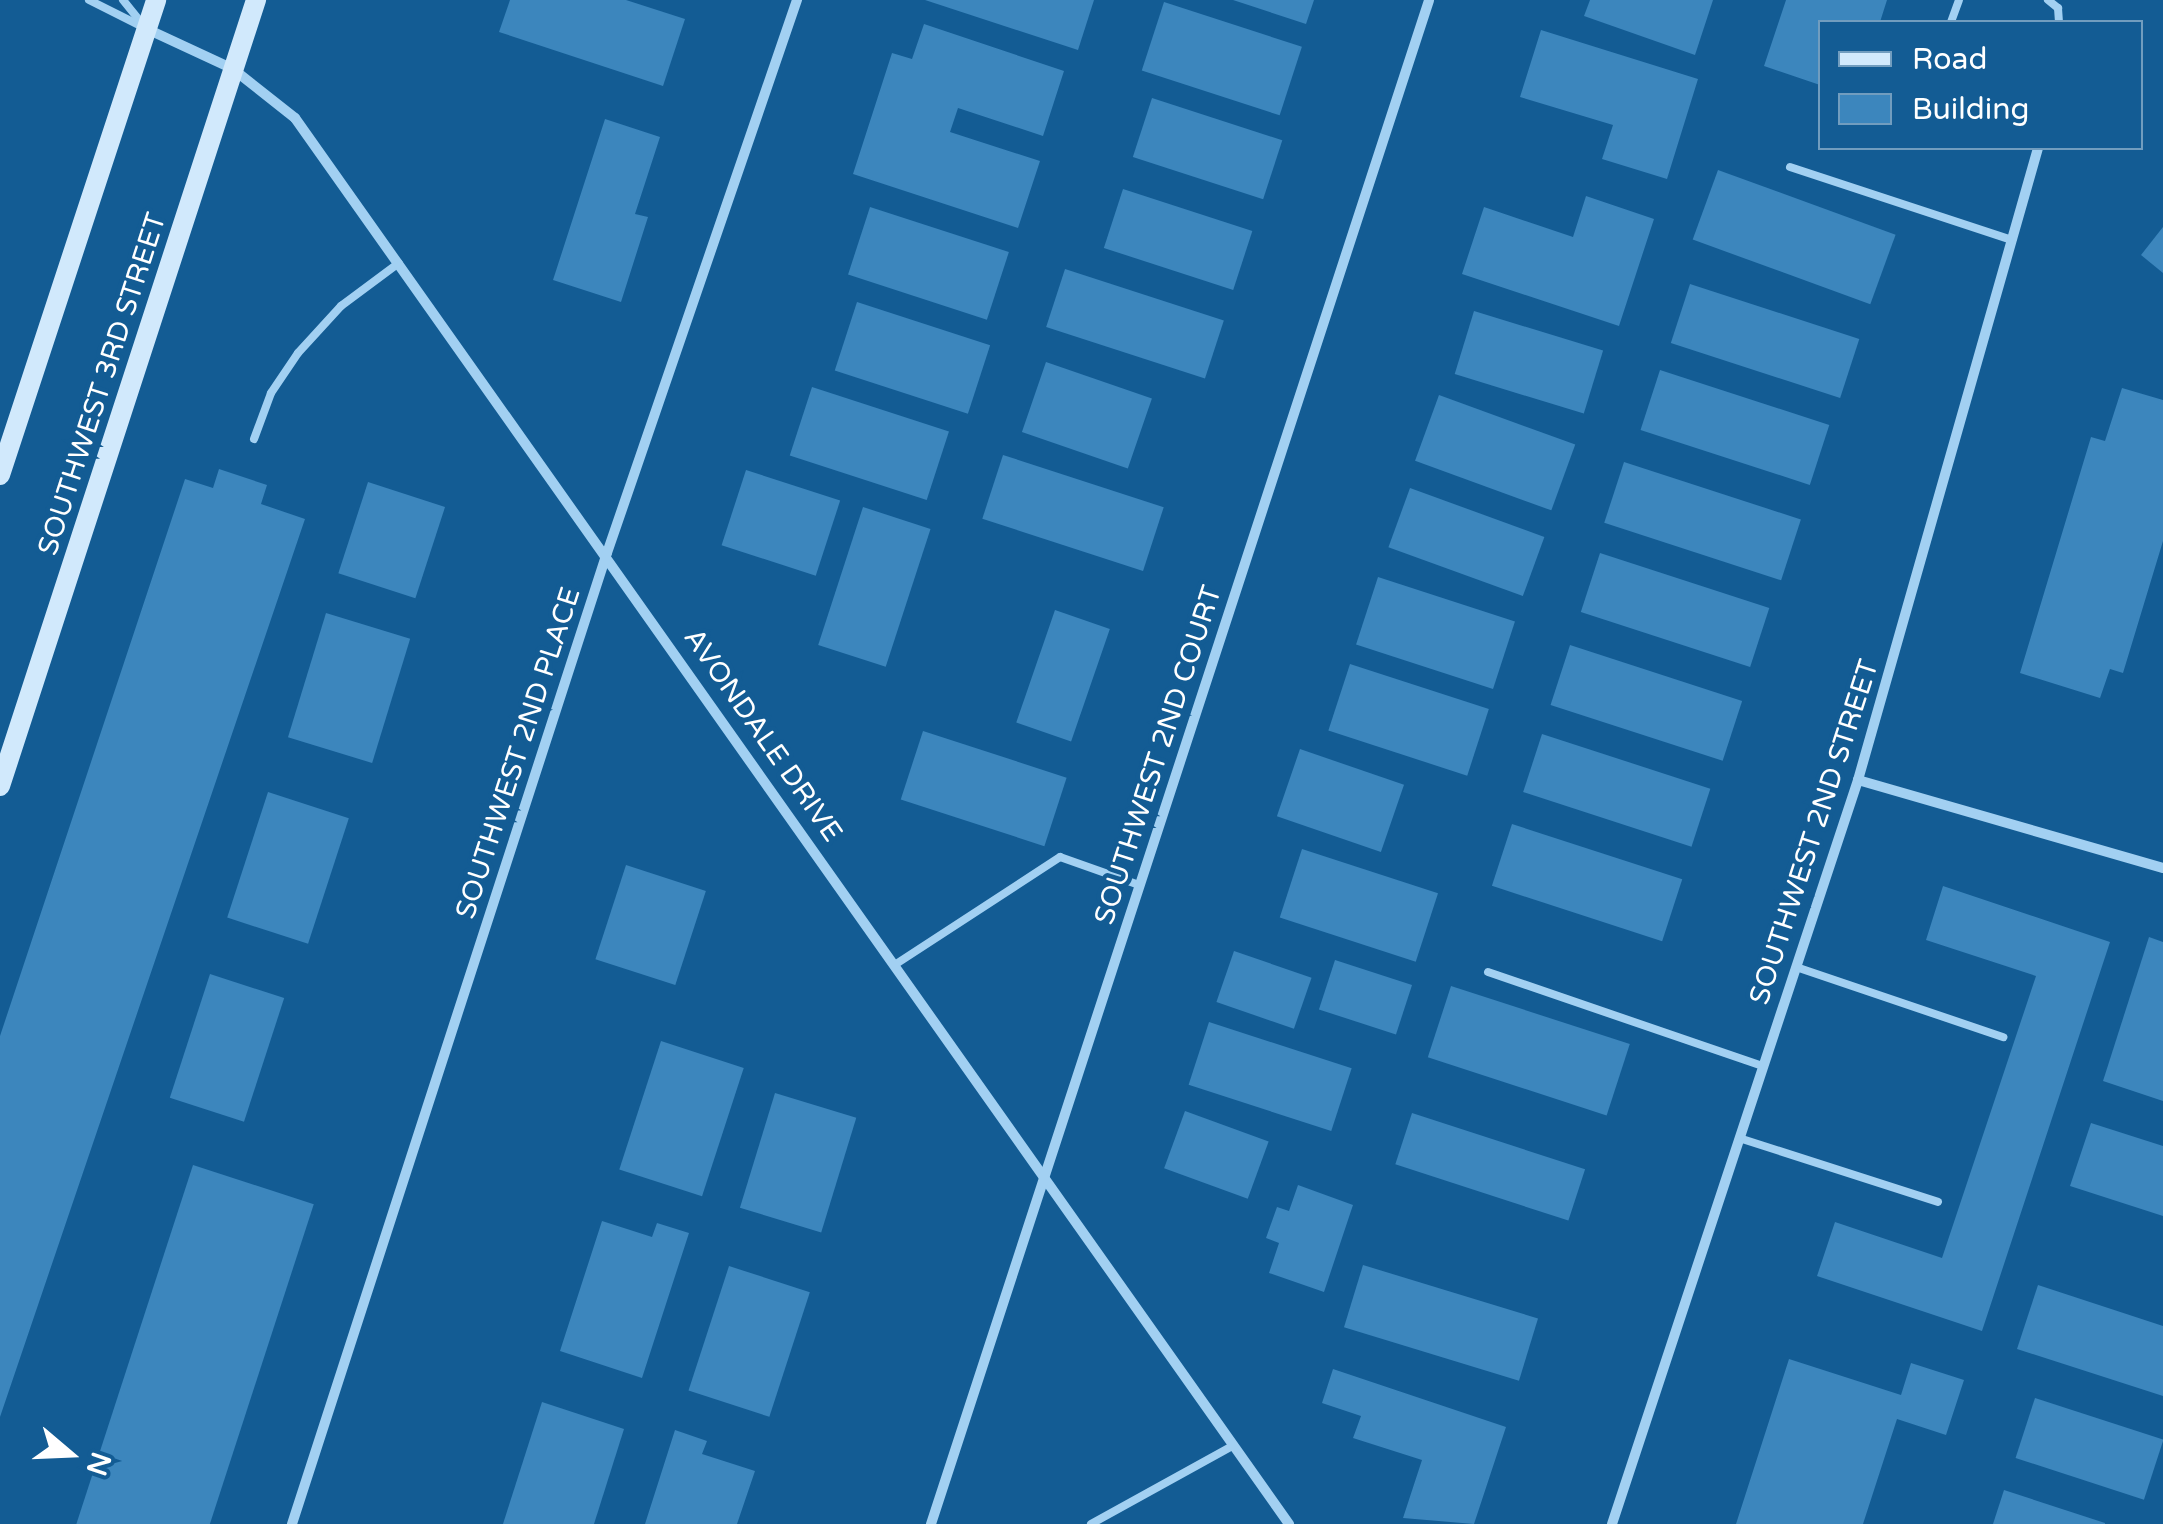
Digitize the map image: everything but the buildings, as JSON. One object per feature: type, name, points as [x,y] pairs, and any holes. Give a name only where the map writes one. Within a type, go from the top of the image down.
[{"type":"street","points":[[0,475],[156,0]]},
{"type":"street","name":"SOUTHWEST 3RD STREET","points":[[0,786],[256,0]]},
{"type":"street","name":"SOUTHWEST 2ND PLACE","points":[[292,1524],[607,552],[797,0]]},
{"type":"street","name":"SOUTHWEST 2ND COURT","points":[[931,1524],[1429,0]]},
{"type":"street","name":"AVONDALE DRIVE","points":[[147,29],[233,69],[294,118],[607,552],[1289,1524]]},
{"type":"street","name":"SOUTHWEST 2ND STREET","points":[[1612,1524],[1858,780],[2037,150]]},
{"type":"street","points":[[1858,780],[2163,868]]},
{"type":"lane","points":[[89,0],[147,29]]},
{"type":"lane","points":[[123,0],[147,29]]},
{"type":"lane","points":[[1790,167],[2012,240]]},
{"type":"lane","points":[[254,439],[271,393],[298,354],[341,306],[400,263]]},
{"type":"lane","points":[[896,964],[1060,857],[1139,885]]},
{"type":"lane","points":[[1796,967],[2002,1036]]},
{"type":"lane","points":[[1488,972],[1763,1066]]},
{"type":"lane","points":[[1740,1138],[1938,1202]]},
{"type":"lane","points":[[1091,1524],[1234,1445]]}]
